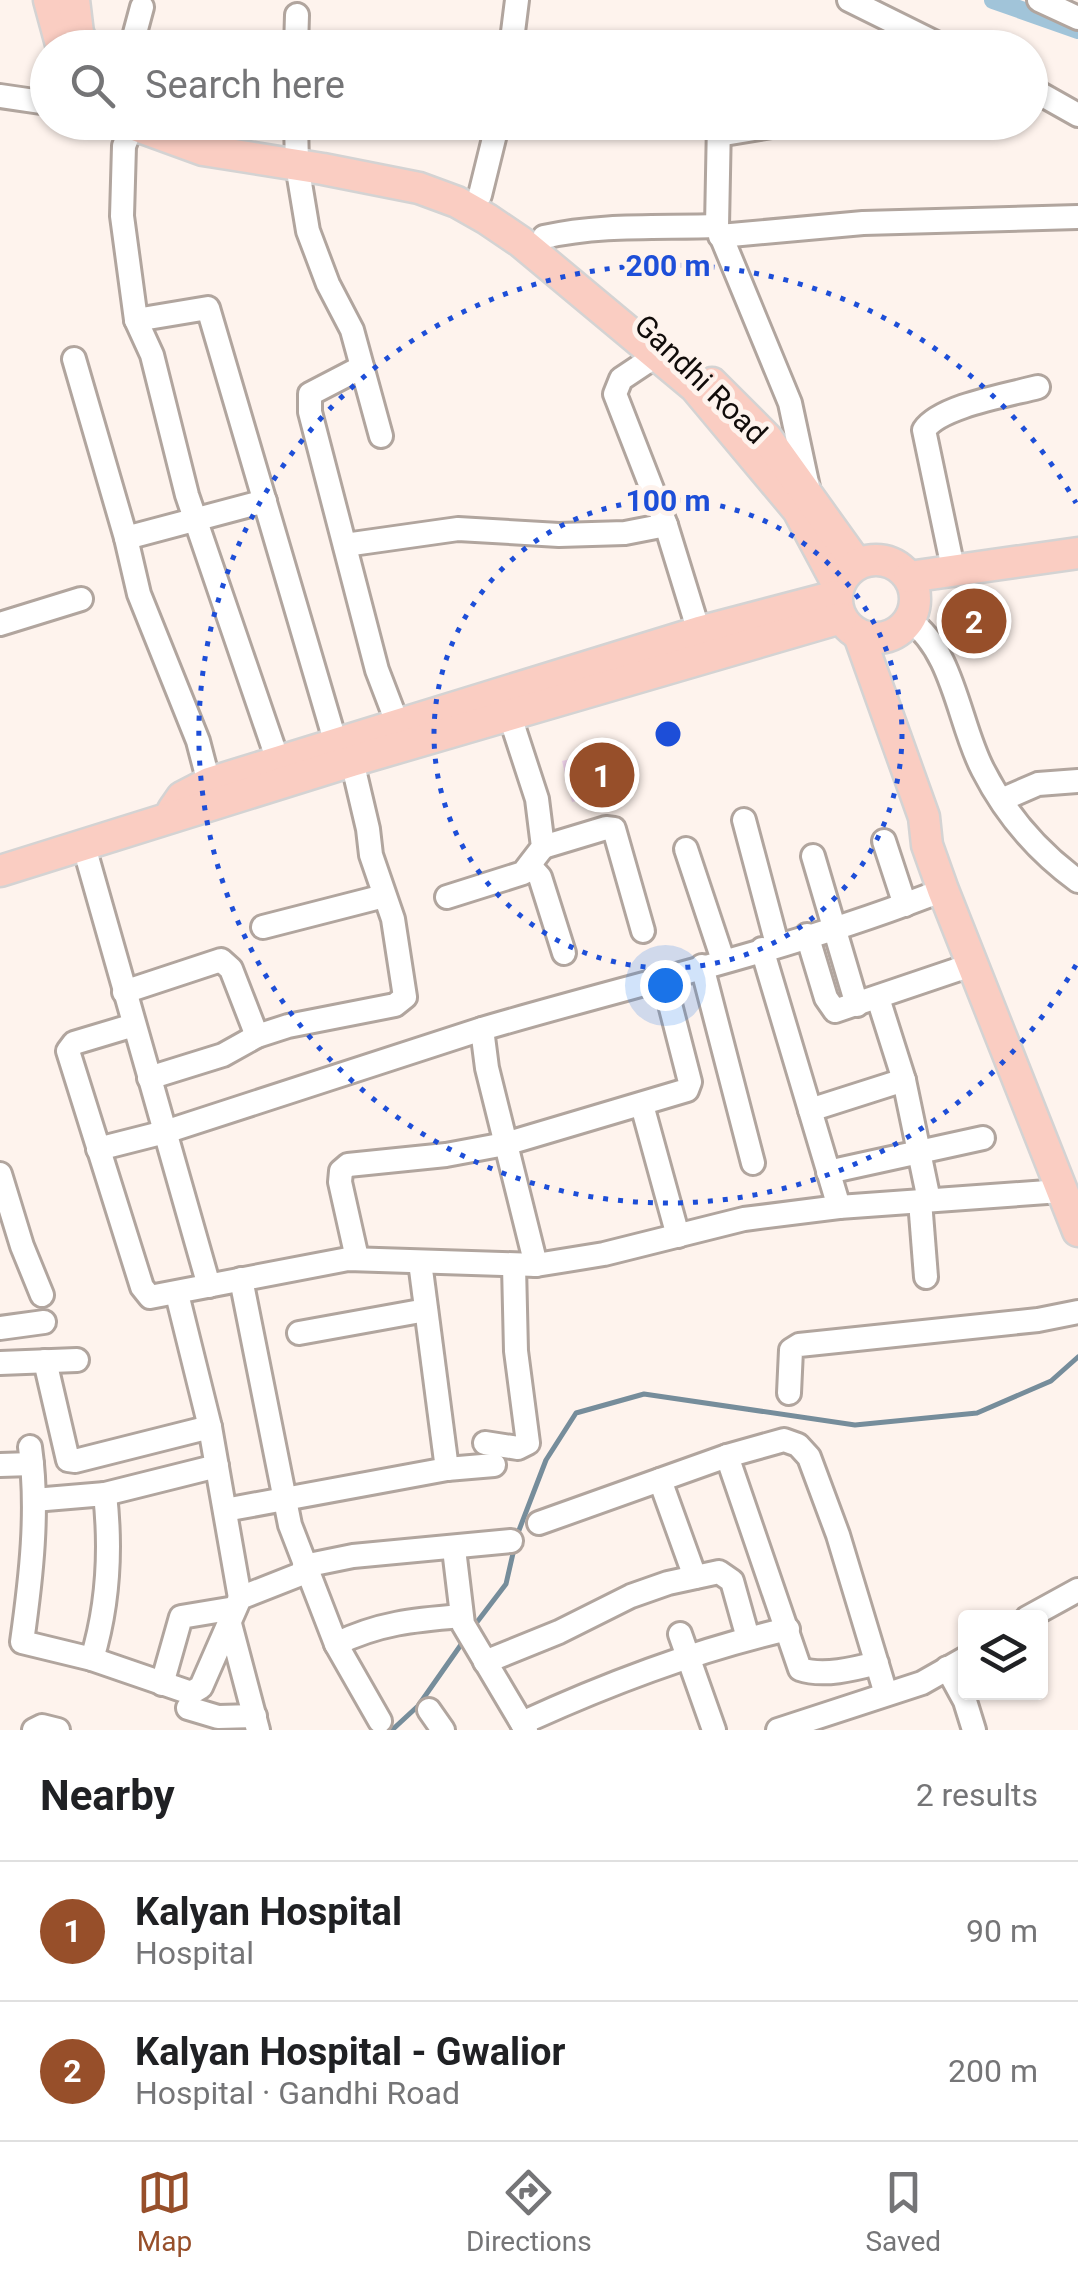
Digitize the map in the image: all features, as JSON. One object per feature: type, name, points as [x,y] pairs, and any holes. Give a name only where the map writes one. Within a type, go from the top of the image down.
[{"type":"main road","points":[[49,0],[57,30]]},
{"type":"main road","points":[[74,0],[78,30]]},
{"type":"main road","points":[[175,140],[204,150],[296,145],[457,202],[522,242],[695,387],[804,503],[846,600],[924,817],[927,845],[942,890],[1070,1192]]},
{"type":"main road","name":"Gandhi Road","points":[[296,145],[395,164],[440,178],[480,194],[516,215],[746,414],[804,503]]},
{"type":"main road","points":[[846,600],[881,638],[892,635],[911,600],[954,573],[1078,553]]},
{"type":"main road","points":[[0,871],[165,820],[344,752],[846,600],[868,560],[891,562],[911,600]]},
{"type":"main road","points":[[911,600],[1078,571]]},
{"type":"main road","points":[[165,820],[182,797],[209,783],[278,761],[344,752],[398,725],[506,704],[699,632],[846,600]]},
{"type":"main road","points":[[924,817],[943,839],[1070,1192],[1078,1231]]},
{"type":"street","points":[[513,30],[518,0]]},
{"type":"street","points":[[848,0],[909,30]]},
{"type":"street","points":[[1039,0],[1078,18]]},
{"type":"street","points":[[136,30],[142,8]]},
{"type":"street","points":[[297,15],[297,30]]},
{"type":"street","points":[[0,96],[30,100]]},
{"type":"street","points":[[1048,98],[1078,116]]},
{"type":"street","points":[[125,140],[122,216],[136,320],[152,355],[195,518],[278,761]]},
{"type":"street","points":[[480,194],[494,140]]},
{"type":"street","points":[[719,140],[718,231],[790,402],[804,503]]},
{"type":"street","points":[[296,145],[308,230],[328,284],[352,330],[382,436]]},
{"type":"street","points":[[544,237],[576,229],[718,231],[1078,216]]},
{"type":"street","points":[[136,320],[208,308],[368,829],[371,855],[393,919],[406,990],[401,1002],[288,1026],[257,1036],[223,1054],[149,1078]]},
{"type":"street","points":[[657,355],[621,380],[615,394],[666,525],[699,632]]},
{"type":"street","points":[[74,359],[139,594],[198,741],[209,783]]},
{"type":"street","points":[[362,367],[310,394],[310,412],[378,670],[398,725]]},
{"type":"street","points":[[954,573],[924,430],[930,420],[946,413],[1038,387]]},
{"type":"street","points":[[126,538],[265,501]]},
{"type":"street","points":[[345,544],[458,529],[560,535],[625,533],[666,525]]},
{"type":"street","points":[[0,624],[82,599]]},
{"type":"street","points":[[911,600],[955,693],[982,768],[1001,800],[1026,836],[1078,881]]},
{"type":"street","points":[[506,704],[536,799],[540,878],[564,953]]},
{"type":"street","points":[[1001,800],[1038,784],[1078,780]]},
{"type":"street","points":[[744,820],[810,1110],[839,1207]]},
{"type":"street","points":[[447,898],[523,873],[537,857],[606,828],[614,829],[643,931]]},
{"type":"street","points":[[884,840],[905,905]]},
{"type":"street","points":[[83,843],[210,1286]]},
{"type":"street","points":[[686,849],[752,1163]]},
{"type":"street","points":[[813,856],[834,927],[904,1080],[919,1151],[926,1278]]},
{"type":"street","points":[[98,1149],[165,1132],[482,1029],[770,947],[942,890]]},
{"type":"street","points":[[263,926],[384,896]]},
{"type":"street","points":[[807,935],[830,1009],[835,1012],[971,964]]},
{"type":"street","points":[[124,992],[221,960],[231,969],[257,1036]]},
{"type":"street","points":[[357,1258],[340,1182],[341,1171],[358,1162],[446,1155],[505,1144],[682,1093],[690,1082],[663,977]]},
{"type":"street","points":[[134,1024],[74,1043],[68,1052],[144,1292],[150,1297],[357,1258],[525,1265],[604,1254],[744,1219],[839,1207],[1070,1192]]},
{"type":"street","points":[[225,1510],[447,1469],[528,1443],[516,1351],[525,1265],[482,1029]]},
{"type":"street","points":[[810,1110],[904,1080]]},
{"type":"street","points":[[642,1105],[678,1236]]},
{"type":"street","points":[[828,1172],[983,1138]]},
{"type":"street","points":[[0,1174],[22,1246],[42,1294]]},
{"type":"street","points":[[0,1256],[22,1246]]},
{"type":"street","points":[[420,1262],[447,1469]]},
{"type":"street","points":[[241,1280],[284,1498],[305,1569],[336,1644],[380,1721]]},
{"type":"street","points":[[177,1294],[210,1428],[225,1510],[235,1609],[257,1723],[188,1708]]},
{"type":"street","points":[[299,1333],[426,1310]]},
{"type":"street","points":[[790,1393],[789,1356],[799,1345],[1022,1322],[1078,1312]]},
{"type":"street","points":[[0,1328],[44,1322]]},
{"type":"street","points":[[0,1363],[77,1360]]},
{"type":"street","points":[[45,1361],[68,1460],[210,1428]]},
{"type":"street","points":[[540,1523],[727,1456],[784,1440],[798,1445],[810,1457],[838,1535],[886,1694]]},
{"type":"street","points":[[0,1465],[31,1456],[34,1500],[28,1598],[11,1641],[92,1658],[190,1693],[201,1688],[235,1609]]},
{"type":"street","points":[[727,1456],[800,1668],[806,1672],[844,1671],[877,1663]]},
{"type":"street","points":[[34,1500],[106,1494],[217,1466]]},
{"type":"street","points":[[660,1480],[695,1577]]},
{"type":"street","points":[[92,1658],[107,1570],[106,1494]]},
{"type":"street","points":[[162,1684],[181,1617],[235,1609],[305,1569],[352,1556],[510,1541]]},
{"type":"street","points":[[454,1549],[464,1625],[524,1726],[623,1680],[748,1638],[788,1629]]},
{"type":"street","points":[[485,1662],[559,1632],[631,1596],[719,1572],[729,1576],[748,1638]]},
{"type":"street","points":[[1042,1610],[1078,1590]]},
{"type":"street","points":[[336,1644],[367,1629],[392,1623],[464,1625]]},
{"type":"street","points":[[680,1634],[714,1730]]},
{"type":"street","points":[[778,1730],[922,1682],[956,1663],[974,1730]]},
{"type":"street","points":[[34,1730],[42,1726],[58,1730]]},
{"type":"building","points":[[979,612],[987,639],[960,647],[952,620]]},
{"type":"building","points":[[608,750],[619,791],[572,802],[562,761]]},
{"type":"waterway","points":[[993,0],[1078,30]]},
{"type":"waterway","points":[[516,1538],[546,1460],[576,1413],[644,1394],[855,1425],[977,1413],[1051,1381],[1078,1357]]},
{"type":"waterway","points":[[474,1626],[506,1584],[514,1549]]},
{"type":"waterway","points":[[392,1730],[418,1706],[465,1639]]},
{"type":"place","name":"Kalyan Hospital - Gwalior","points":[[974,621]]},
{"type":"place","name":"Kalyan Hospital","points":[[602,775]]}]
